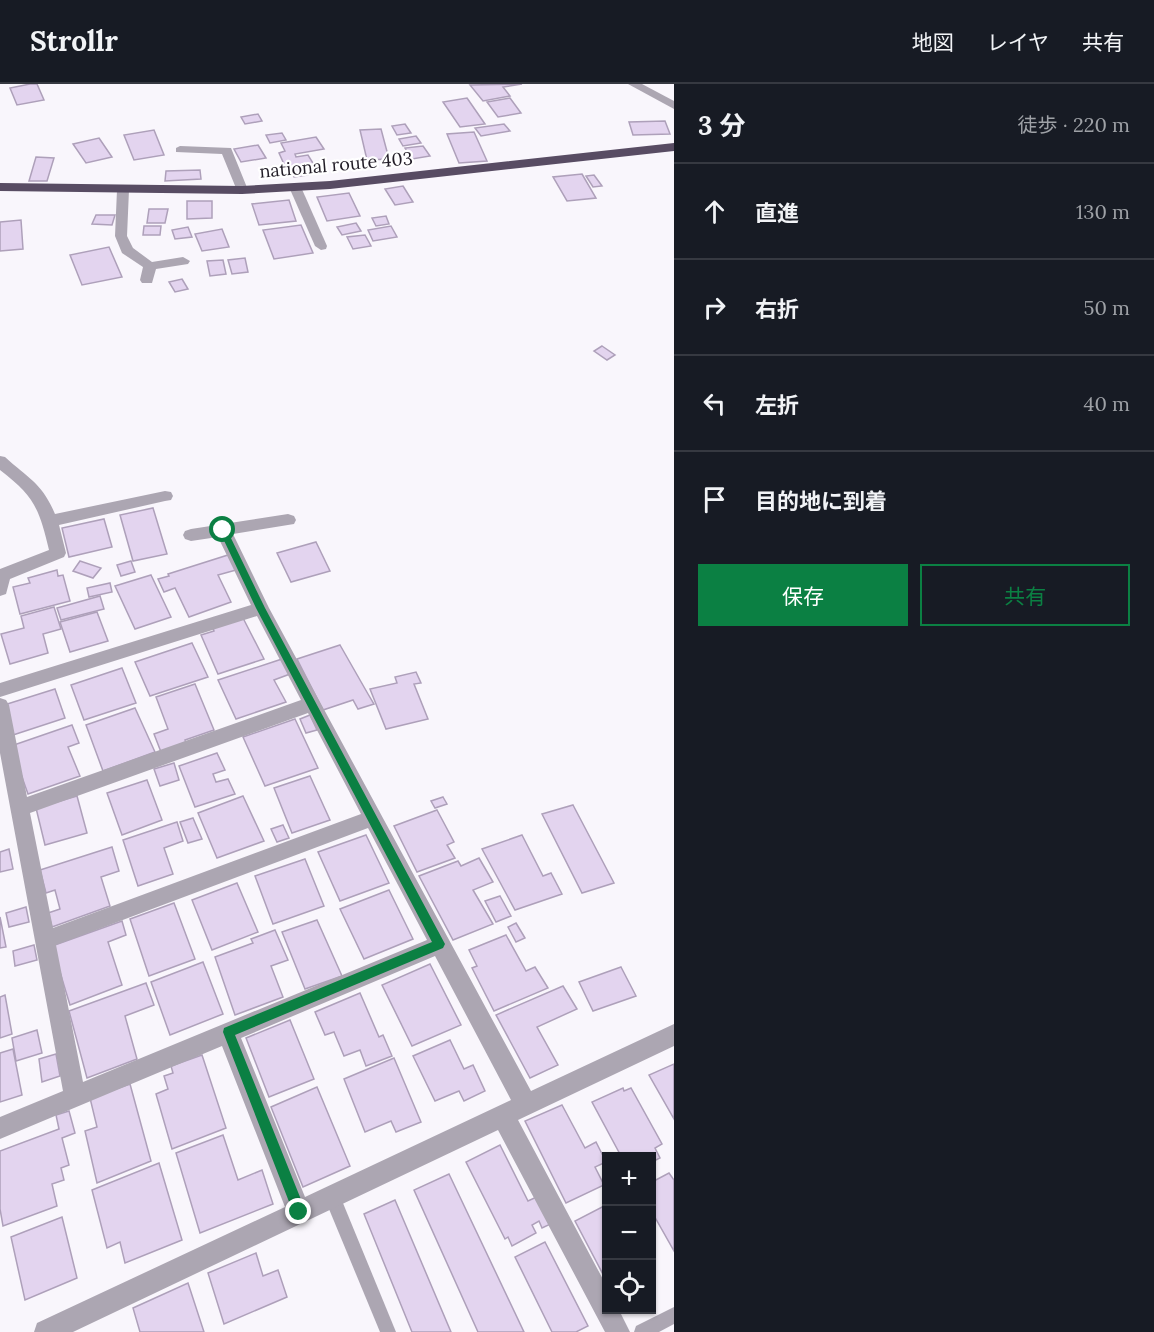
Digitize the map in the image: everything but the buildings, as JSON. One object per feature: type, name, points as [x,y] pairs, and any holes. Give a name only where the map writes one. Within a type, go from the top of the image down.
[{"type":"highway","name":"national route 403","points":[[0,187],[242,190],[295,187],[353,183],[674,147]]},
{"type":"street","points":[[634,84],[674,106]]},
{"type":"street","points":[[180,150],[227,150],[242,190]]},
{"type":"street","points":[[295,187],[321,246]]},
{"type":"street","points":[[123,190],[121,236],[127,250],[150,266],[183,261]]},
{"type":"street","points":[[147,280],[150,266]]},
{"type":"street","points":[[0,590],[3,575],[58,553],[50,521],[42,502],[27,482],[3,468]]},
{"type":"street","points":[[50,521],[165,496]]},
{"type":"street","points":[[191,535],[288,520]]},
{"type":"street","points":[[223,530],[261,608],[526,1106]]},
{"type":"street","points":[[0,690],[261,608]]},
{"type":"street","points":[[20,808],[312,704]]},
{"type":"street","points":[[0,705],[75,1096]]},
{"type":"street","points":[[45,940],[373,818]]},
{"type":"street","points":[[0,1128],[440,944]]},
{"type":"street","points":[[228,1032],[299,1212]]},
{"type":"street","points":[[46,1332],[674,1035]]},
{"type":"street","points":[[503,1116],[618,1332]]},
{"type":"lane","points":[[332,1197],[388,1332]]},
{"type":"lane","points":[[642,1332],[674,1315]]},
{"type":"route","points":[[223,530],[261,608],[440,944],[228,1032],[299,1212]]}]
